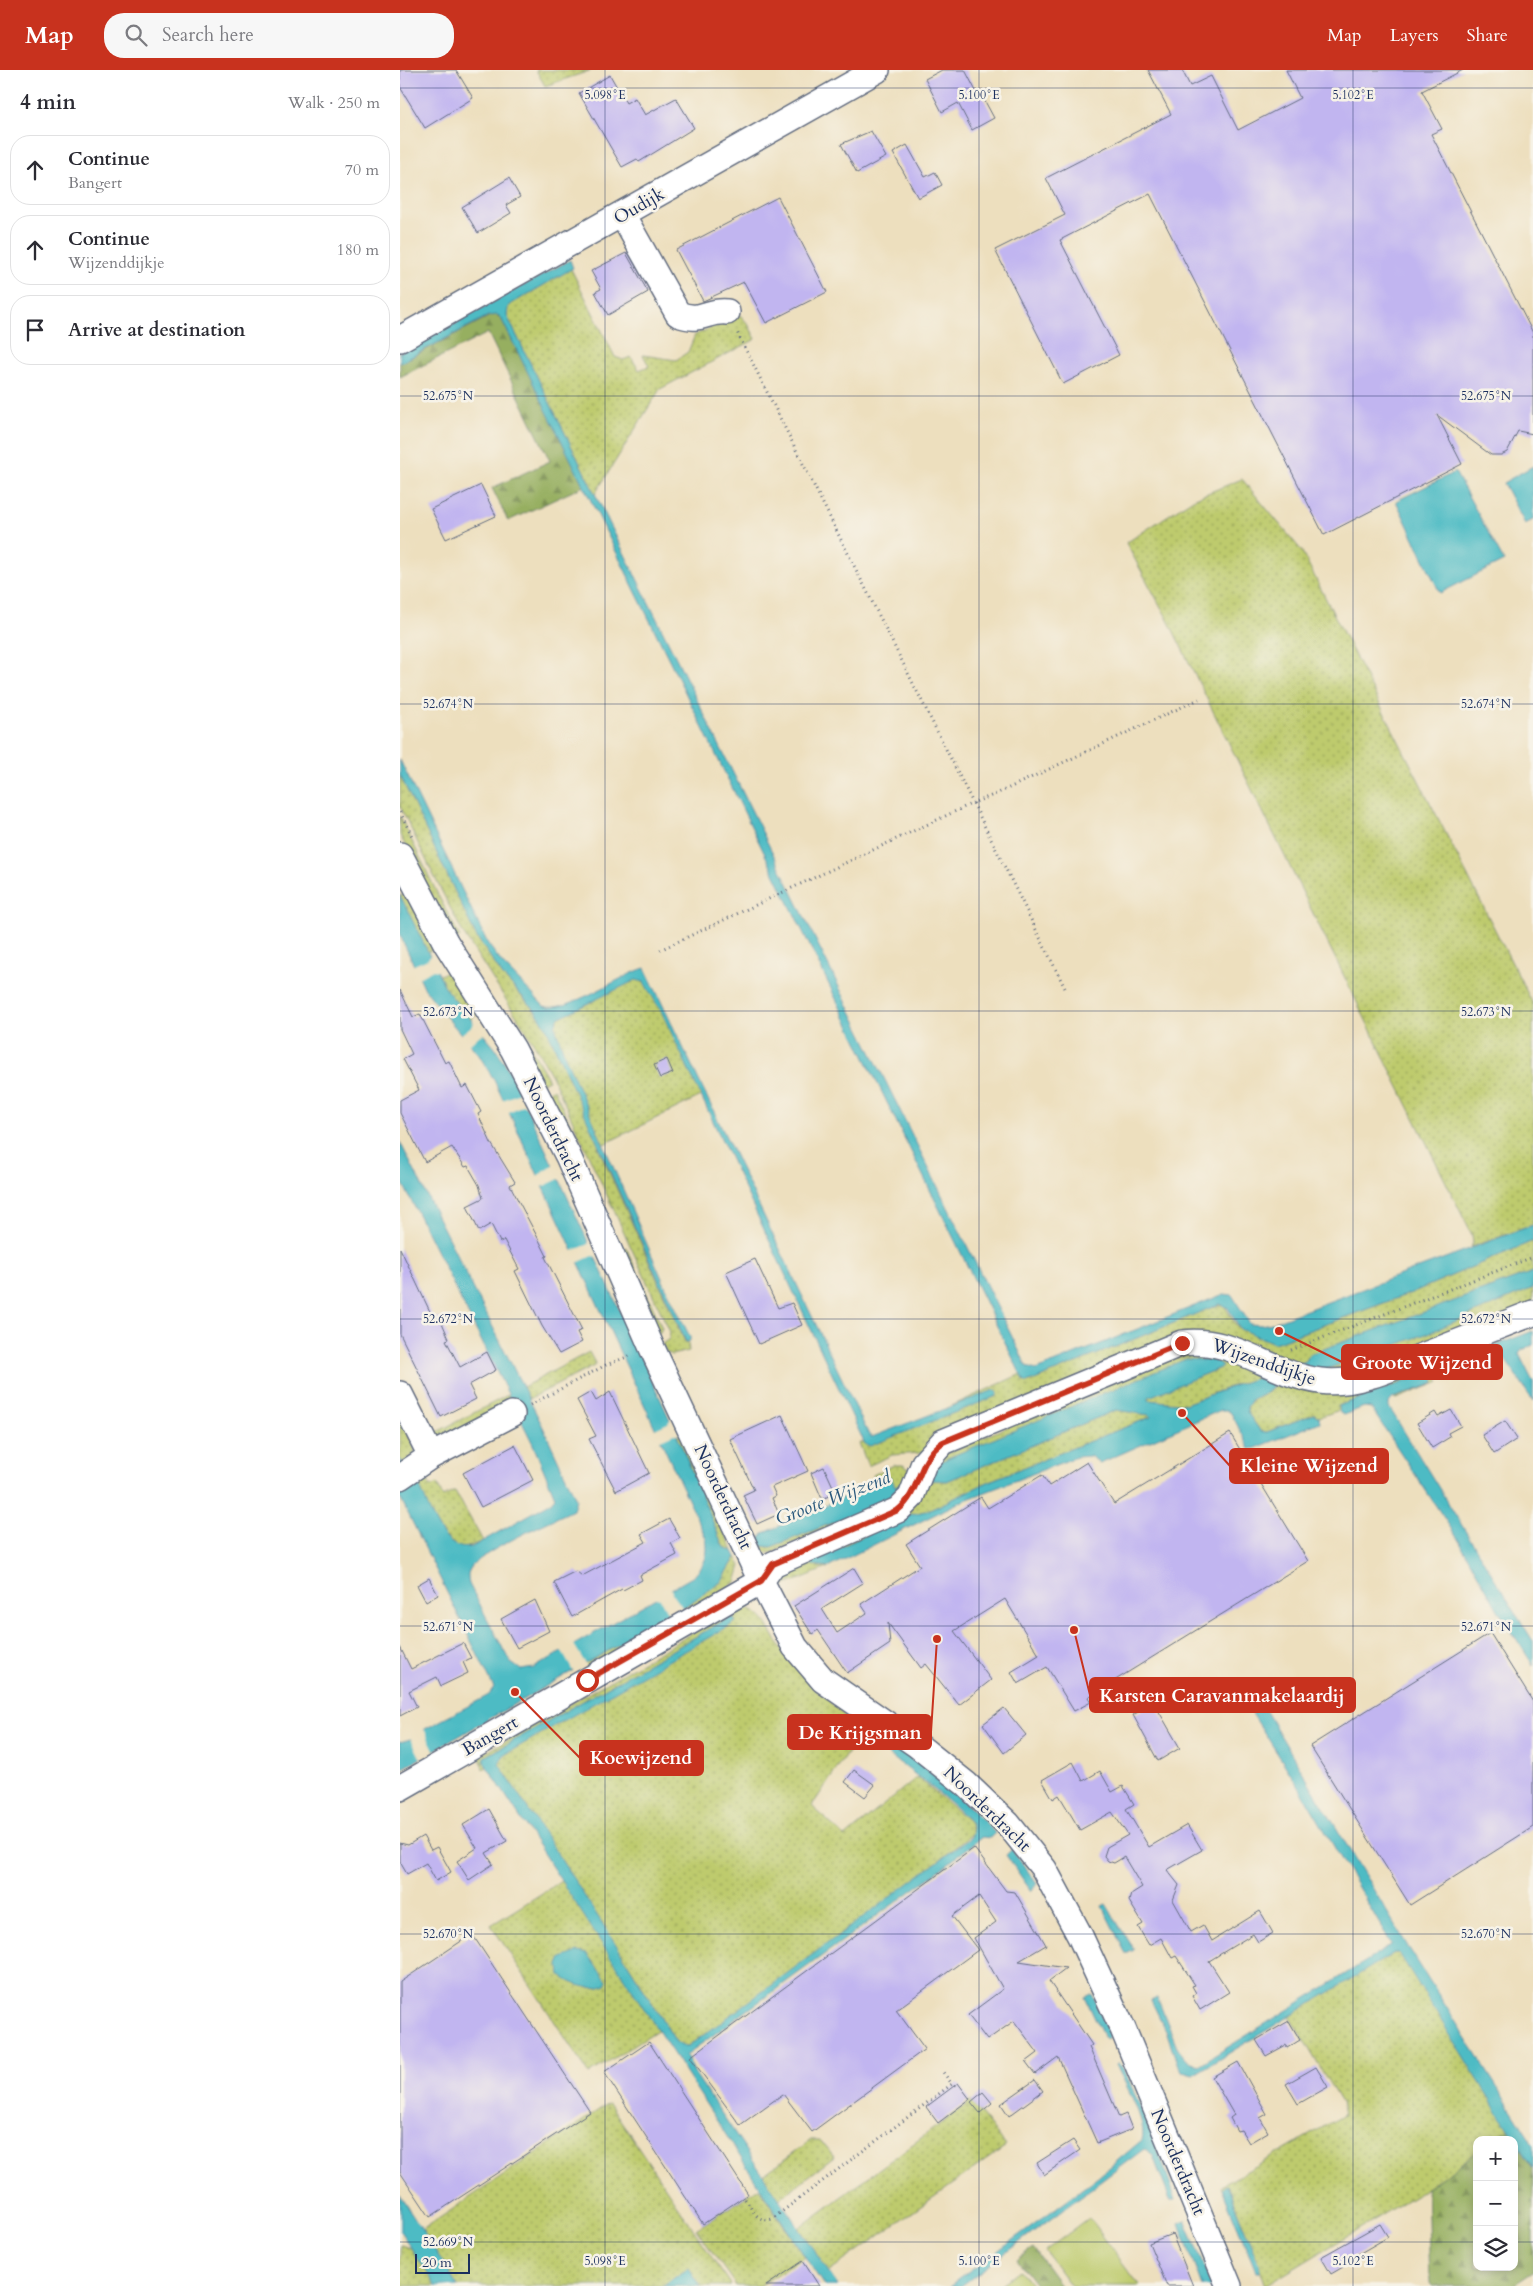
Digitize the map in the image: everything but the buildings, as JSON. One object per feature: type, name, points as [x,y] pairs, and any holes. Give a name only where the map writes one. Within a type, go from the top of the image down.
[{"type":"street","name":"Oudijk","points":[[400,339],[623,216],[877,70]]},
{"type":"street","points":[[623,216],[678,314],[691,319],[720,311],[727,312]]},
{"type":"street","name":"Noorderdracht","points":[[400,855],[446,943],[513,1049],[568,1156],[649,1348],[761,1581],[795,1647],[814,1672],[861,1708],[917,1745],[966,1784],[1008,1824],[1044,1869],[1080,1936],[1123,2029],[1229,2286]]},
{"type":"street","name":"Wijzenddijkje","points":[[761,1581],[773,1564],[894,1512],[904,1505],[911,1497],[928,1456],[943,1442],[1177,1344],[1193,1341],[1214,1342],[1302,1376],[1329,1382],[1359,1378],[1533,1313]]},
{"type":"street","points":[[400,1394],[432,1456]]},
{"type":"street","points":[[406,1475],[432,1456],[512,1414]]},
{"type":"street","name":"Bangert","points":[[400,1788],[761,1581]]},
{"type":"path","points":[[727,312],[1065,988]]},
{"type":"path","points":[[660,950],[1199,699]]},
{"type":"path","points":[[1268,1363],[1533,1256]]},
{"type":"path","points":[[535,1402],[606,1365],[618,1361]]},
{"type":"path","points":[[745,2199],[761,2220],[773,2218],[952,2084],[942,2071]]},
{"type":"green space","points":[[536,70],[592,70],[545,86]]},
{"type":"green space","points":[[571,269],[615,357],[623,360],[631,357],[639,370],[649,366],[643,355],[676,360],[688,352],[695,335],[740,315],[748,324],[756,339],[660,389],[595,494],[507,316],[508,307],[513,303]]},
{"type":"green space","points":[[494,314],[501,318],[584,486],[508,521],[492,488],[550,461],[488,333],[400,377],[400,363]]},
{"type":"green space","points":[[1242,479],[1301,550],[1533,1004],[1533,1225],[1471,1247],[1473,1243],[1472,1235],[1167,618],[1126,543],[1193,499]]},
{"type":"green space","points":[[400,775],[476,936],[503,976],[541,1018],[645,974],[701,1096],[598,1147],[685,1342],[688,1342],[689,1351],[671,1355],[666,1352],[662,1344],[669,1339],[670,1332],[552,1076],[533,1042],[463,933],[400,806]]},
{"type":"green space","points":[[400,816],[460,937],[454,941],[400,835]]},
{"type":"green space","points":[[407,894],[435,948],[427,952],[400,896]]},
{"type":"green space","points":[[451,971],[478,1012],[470,1020],[447,991],[439,975]]},
{"type":"green space","points":[[522,1033],[549,1080],[542,1083],[519,1042]]},
{"type":"green space","points":[[554,1089],[583,1152],[576,1156],[546,1093]]},
{"type":"green space","points":[[1533,1241],[1533,1272],[1311,1354],[1306,1361],[1293,1367],[1213,1336],[920,1453],[892,1455],[868,1466],[859,1443],[914,1423],[1021,1374],[1023,1380],[1027,1383],[1217,1305],[1224,1305],[1236,1325],[1274,1343],[1411,1293]]},
{"type":"green space","points":[[626,1247],[662,1328],[659,1334],[621,1256]]},
{"type":"green space","points":[[1533,1288],[1533,1308],[1352,1375],[1324,1370],[1475,1313],[1494,1303]]},
{"type":"green space","points":[[1184,1349],[1278,1374],[1235,1385],[1185,1404],[1149,1400],[1148,1397],[1222,1367],[999,1438],[936,1464],[934,1459]]},
{"type":"green space","points":[[589,1352],[595,1363],[594,1366],[529,1399],[523,1387]]},
{"type":"green space","points":[[1429,1364],[1440,1382],[1396,1399],[1393,1398],[1433,1384],[1338,1406],[1340,1410],[1319,1417],[1314,1414],[1267,1432],[1261,1432],[1247,1412],[1247,1407],[1251,1401],[1267,1393],[1286,1377]]},
{"type":"green space","points":[[508,1395],[514,1407],[437,1443],[433,1434]]},
{"type":"green space","points":[[1116,1410],[1150,1415],[1151,1417],[992,1480],[930,1510],[908,1515],[818,1567],[829,1567],[779,1588],[777,1582],[783,1570],[922,1484],[933,1480],[947,1481]]},
{"type":"green space","points":[[400,1413],[416,1453],[403,1464],[400,1459]]},
{"type":"green space","points":[[677,1435],[684,1436],[733,1551],[722,1544]]},
{"type":"green space","points":[[894,1465],[903,1465],[912,1471],[909,1481],[895,1486],[884,1480],[877,1483],[873,1475]]},
{"type":"green space","points":[[424,1476],[430,1487],[437,1484],[443,1497],[455,1491],[483,1541],[463,1549],[447,1539],[434,1521],[413,1482]]},
{"type":"green space","points":[[905,1490],[903,1495],[771,1553],[760,1552],[756,1549],[762,1546],[771,1547],[855,1514]]},
{"type":"green space","points":[[736,1557],[741,1566],[736,1582],[691,1612],[687,1607],[681,1609],[721,1582]]},
{"type":"green space","points":[[746,1609],[753,1611],[763,1619],[781,1648],[799,1671],[862,1731],[812,1806],[845,1837],[917,1777],[969,1821],[973,1833],[911,1883],[735,2013],[688,2046],[682,2046],[676,2042],[617,1946],[500,1768],[499,1761],[512,1750],[735,1622],[732,1616],[485,1757],[486,1768],[483,1770],[480,1756],[729,1612]]},
{"type":"green space","points":[[669,1616],[665,1620],[668,1625],[589,1670],[585,1664]]},
{"type":"green space","points":[[563,1880],[659,2029],[589,2074],[491,1925]]},
{"type":"green space","points":[[1394,1953],[1399,1953],[1509,2129],[1499,2136],[1473,2136],[1473,2155],[1427,2188],[1265,2286],[1227,2186],[1222,2189],[1221,2186],[1344,2115],[1341,2103],[1289,2015]]},
{"type":"green space","points":[[971,2101],[1006,2146],[828,2272],[799,2228]]},
{"type":"green space","points":[[609,2103],[731,2286],[701,2286],[689,2269],[662,2286],[458,2286],[422,2230]]},
{"type":"green space","points":[[1509,2129],[1513,2136],[1499,2136]]},
{"type":"green space","points":[[811,2140],[820,2140],[834,2157],[779,2199],[763,2175]]},
{"type":"green space","points":[[1518,2144],[1533,2168],[1533,2272],[1512,2286],[1432,2286],[1430,2283],[1427,2188],[1473,2155],[1473,2271],[1518,2271]]},
{"type":"green space","points":[[759,2188],[805,2257],[759,2286],[736,2286],[696,2229]]},
{"type":"green space","points":[[1089,2218],[1140,2286],[1071,2286],[1045,2251]]},
{"type":"green space","points":[[400,2245],[411,2248],[436,2286],[400,2286]]},
{"type":"green space","points":[[1033,2248],[1061,2286],[1037,2286],[1017,2259]]},
{"type":"green space","points":[[1020,2270],[1032,2286],[998,2286]]},
{"type":"water","points":[[570,260],[573,268],[513,303],[508,307],[507,316],[1027,1367],[1036,1370],[1224,1294],[1232,1295],[1250,1324],[1272,1323],[1533,1225],[1533,1241],[1411,1293],[1274,1343],[1240,1329],[1228,1308],[1220,1304],[1027,1383],[1024,1381],[501,318],[498,315],[488,316],[400,363],[400,353]]},
{"type":"water","points":[[1533,466],[1533,520],[1525,524],[1503,483]]},
{"type":"water","points":[[1455,472],[1504,561],[1440,593],[1396,501]]},
{"type":"water","points":[[400,760],[488,944],[502,963],[544,1006],[565,1005],[579,1000],[645,968],[869,1435],[872,1437],[994,1390],[998,1391],[997,1396],[870,1446],[865,1444],[662,1013],[644,982],[636,980],[558,1018],[555,1026],[566,1059],[667,1290],[690,1337],[690,1341],[686,1342],[545,1025],[535,1010],[503,976],[476,936],[400,775]]},
{"type":"water","points":[[400,895],[447,991],[495,1048],[510,1072],[677,1435],[722,1544],[733,1551],[736,1557],[721,1582],[681,1609],[400,1770],[400,1742],[414,1738],[425,1729],[489,1695],[494,1688],[400,1497],[400,1459],[413,1482],[420,1487],[438,1528],[453,1544],[462,1547],[472,1547],[550,1503],[555,1497],[532,1442],[400,1178],[400,1142],[543,1427],[576,1499],[573,1510],[487,1554],[476,1562],[469,1571],[469,1584],[510,1662],[521,1670],[534,1668],[694,1576],[701,1568],[707,1549],[706,1538],[494,1080],[479,1055],[425,989],[400,935]]},
{"type":"water","points":[[1533,1272],[1533,1288],[1426,1334],[1324,1370],[1309,1367],[1275,1382],[1268,1392],[1252,1399],[1247,1407],[1247,1412],[1261,1432],[1267,1432],[1314,1414],[1319,1417],[1320,1422],[1256,1448],[1250,1449],[1231,1413],[1227,1410],[1221,1410],[1100,1463],[1090,1456],[1076,1457],[960,1502],[829,1567],[812,1565],[813,1560],[908,1515],[930,1510],[992,1480],[1151,1417],[1149,1415],[1116,1410],[947,1481],[932,1480],[898,1492],[855,1514],[771,1547],[762,1546],[759,1539],[764,1533],[890,1476],[895,1486],[930,1474],[936,1464],[950,1457],[1186,1359],[1217,1361],[1222,1367],[1149,1397],[1149,1400],[1185,1404],[1253,1379],[1272,1377],[1306,1361],[1310,1354]]},
{"type":"water","points":[[1533,1331],[1533,1345],[1522,1350],[1519,1354],[1533,1382],[1533,1401],[1503,1356],[1458,1371],[1455,1362],[1458,1360]]},
{"type":"water","points":[[1431,1372],[1435,1379],[1433,1384],[1393,1398],[1389,1403],[1389,1407],[1533,1641],[1533,1665],[1498,1610],[1458,1539],[1371,1408],[1364,1407],[1344,1415],[1340,1413],[1338,1406]]},
{"type":"water","points":[[732,1616],[736,1622],[504,1755],[499,1764],[617,1946],[676,2042],[682,2046],[688,2046],[701,2037],[971,1837],[973,1832],[972,1826],[966,1818],[942,1796],[873,1743],[873,1737],[884,1740],[900,1749],[917,1762],[955,1794],[995,1833],[990,1838],[982,1837],[936,1873],[686,2055],[695,2074],[838,2286],[824,2286],[484,1762],[485,1757]]},
{"type":"water","points":[[1258,1704],[1267,1713],[1407,1945],[1533,2144],[1533,2168],[1518,2144],[1518,2136],[1513,2136],[1399,1953],[1394,1953],[1193,2075],[1183,2072],[1177,2063],[1167,2033],[1151,2000],[1157,1997],[1178,2049],[1187,2060],[1199,2065],[1392,1945],[1302,1792],[1253,1715],[1252,1708]]},
{"type":"water","points":[[1012,1849],[1037,1884],[1031,1891],[1006,1855]]},
{"type":"water","points":[[1106,1904],[1134,1950],[1126,1954],[1102,1906]]},
{"type":"water","points":[[578,1952],[587,1954],[607,1981],[606,1985],[595,1988],[582,1986],[560,1975],[559,1965],[562,1958]]},
{"type":"water","points":[[1092,1994],[1110,2036],[1107,2039],[1103,2036],[1085,1997]]},
{"type":"water","points":[[1118,2063],[1123,2068],[1147,2121],[1176,2200],[1170,2200],[1153,2156],[1148,2150],[1144,2149],[961,2286],[950,2286],[1098,2177],[1142,2140],[1142,2124],[1139,2113],[1116,2065]]},
{"type":"water","points":[[1227,2186],[1260,2267],[1259,2271],[1256,2271],[1222,2189]]},
{"type":"water","points":[[400,2196],[458,2286],[436,2286],[400,2231]]},
{"type":"water","points":[[1185,2220],[1212,2286],[1202,2286],[1179,2223]]},
{"type":"water","points":[[689,2268],[701,2286],[662,2286]]},
{"type":"pier","points":[[431,954],[440,971],[433,970],[418,978],[412,966],[428,959]]},
{"type":"pier","points":[[474,1020],[486,1034],[480,1035],[468,1046],[459,1036],[473,1025]]},
{"type":"pier","points":[[520,1089],[529,1106],[523,1105],[507,1113],[501,1101],[517,1094]]},
{"type":"pier","points":[[555,1165],[562,1179],[542,1187],[537,1176]]},
{"type":"pier","points":[[591,1240],[598,1257],[592,1256],[577,1263],[572,1251],[587,1245]]},
{"type":"pier","points":[[672,1417],[679,1434],[674,1434],[658,1441],[653,1430],[668,1423]]},
{"type":"pier","points":[[671,1586],[672,1593],[684,1610],[670,1618],[660,1599],[653,1597]]},
{"type":"pier","points":[[573,1643],[587,1666],[574,1673],[561,1650]]},
{"type":"pier","points":[[424,1729],[435,1752],[421,1759],[410,1737]]},
{"type":"place","name":"Groote Wijzend","points":[[1279,1331]]},
{"type":"place","name":"Kleine Wijzend","points":[[1182,1413]]},
{"type":"place","name":"Karsten Caravanmakelaardij","points":[[1074,1630]]},
{"type":"place","name":"De Krijgsman","points":[[937,1639]]},
{"type":"place","name":"Koewijzend","points":[[515,1692]]},
{"type":"route","points":[[587,1680],[761,1581],[773,1564],[898,1510],[911,1497],[924,1462],[943,1442],[1182,1343]]}]
